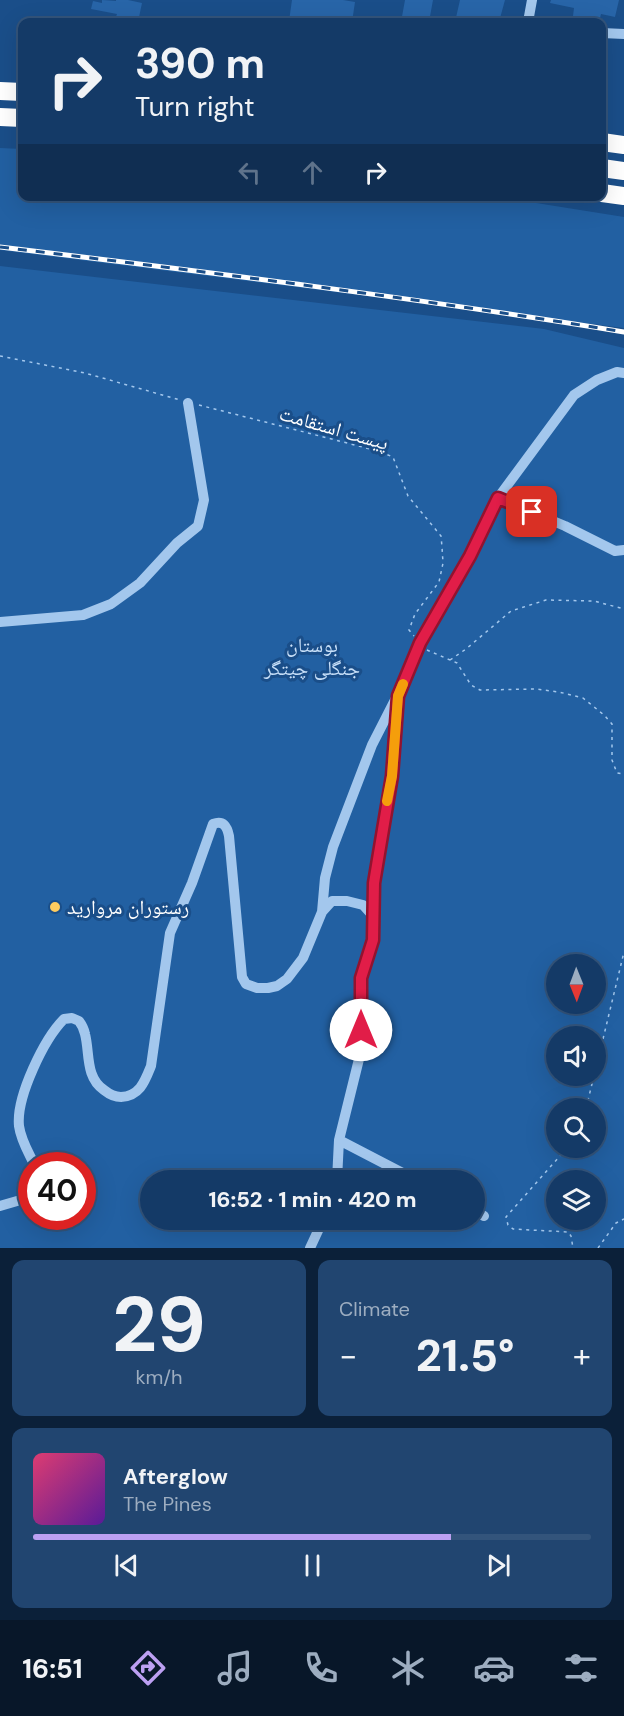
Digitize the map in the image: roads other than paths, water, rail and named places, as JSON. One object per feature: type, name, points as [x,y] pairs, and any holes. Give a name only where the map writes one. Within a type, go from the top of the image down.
[{"type":"highway","points":[[0,91],[18,92]]},
{"type":"highway","points":[[0,117],[18,118]]},
{"type":"highway","points":[[606,143],[624,145]]},
{"type":"highway","points":[[606,169],[624,171]]},
{"type":"highway","points":[[606,194],[624,196]]},
{"type":"street","points":[[529,18],[532,0]]},
{"type":"street","points":[[606,33],[624,34]]},
{"type":"street","points":[[28,1152],[19,1127],[19,1107],[44,1049],[57,1026],[64,1019],[72,1018],[79,1021],[85,1032],[90,1072],[97,1086],[116,1096],[127,1096],[136,1093],[143,1086],[151,1066],[170,933],[192,883],[213,824],[222,823],[227,827],[229,836],[242,977],[246,984],[257,988],[277,986],[287,979],[303,958],[322,912],[325,879],[333,847],[372,745],[398,696],[420,643],[470,556],[498,498],[574,395],[597,380],[617,372],[624,373]]},
{"type":"street","points":[[0,622],[84,615],[111,604],[140,583],[177,543],[198,526],[204,500],[188,403]]},
{"type":"street","points":[[498,498],[565,526],[615,551],[624,550]]},
{"type":"street","points":[[337,1170],[339,1140],[361,1051],[361,978],[373,940],[374,883],[392,776],[398,696]]},
{"type":"street","points":[[322,912],[332,901],[347,901],[363,905],[373,916]]},
{"type":"street","points":[[339,1140],[397,1170]]},
{"type":"street","points":[[0,1206],[18,1201]]},
{"type":"street","points":[[310,1248],[318,1230]]},
{"type":"railway","points":[[0,247],[390,297],[624,332]]},
{"type":"place","name":"رستوران مروارید","points":[[55,907]]},
{"type":"park label","name":"بوستان جنگلی چیتگر","points":[[312,656]]}]
